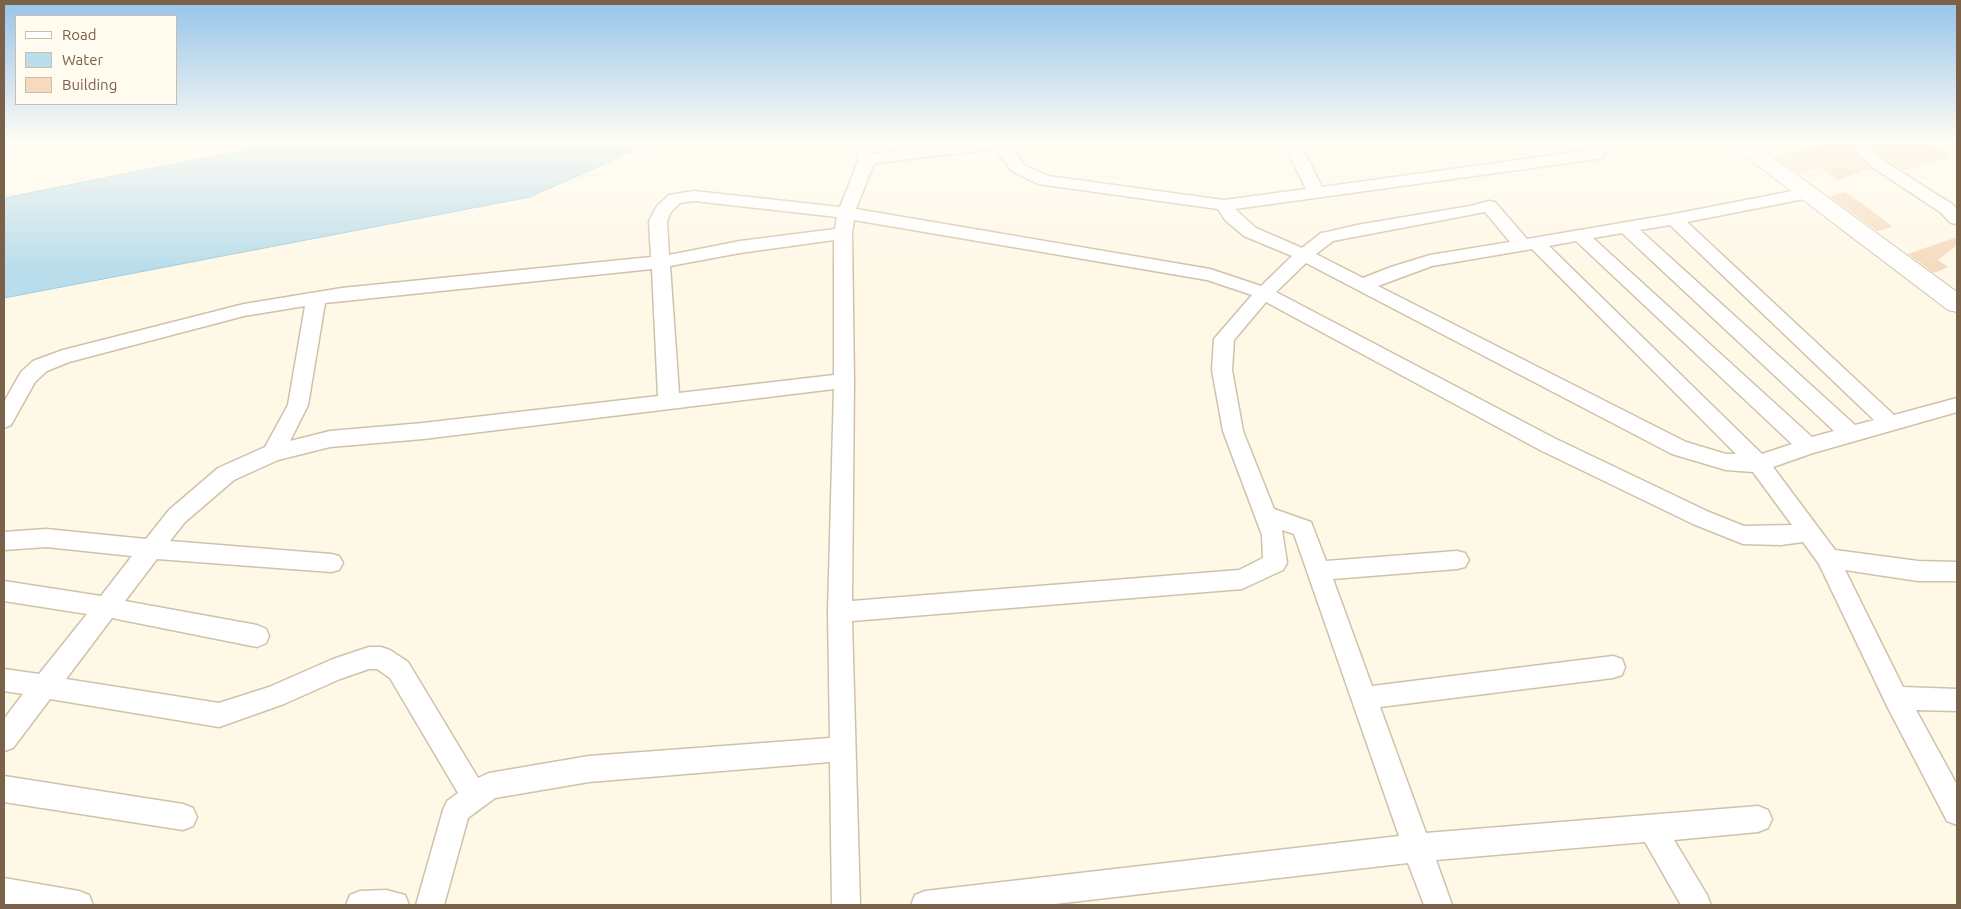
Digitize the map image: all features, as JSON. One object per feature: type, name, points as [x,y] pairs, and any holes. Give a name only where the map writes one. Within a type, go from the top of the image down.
[{"type":"street","points":[[846,905],[840,612],[845,223],[854,184]]},
{"type":"street","points":[[1077,184],[1224,204],[1372,184]]},
{"type":"street","points":[[1312,184],[1316,192]]},
{"type":"street","points":[[1796,184],[1957,304]]},
{"type":"street","points":[[1910,184],[1946,208],[1957,219]]},
{"type":"street","points":[[1363,285],[1397,271],[1430,261],[1674,219],[1808,193]]},
{"type":"street","points":[[669,402],[658,222],[663,210],[675,199],[694,196],[845,223],[1201,274],[1264,293],[1547,444],[1701,518],[1743,535],[1781,536],[1808,532]]},
{"type":"street","points":[[1224,204],[1231,216],[1250,232],[1304,255],[1679,448],[1726,462],[1758,464],[1808,446],[1957,405]]},
{"type":"street","points":[[840,612],[1242,579],[1275,563],[1273,535],[1233,431],[1222,370],[1224,339],[1264,293],[1304,255],[1327,237],[1356,230],[1472,211],[1488,206],[1530,244],[1758,464],[1828,558],[1896,698],[1957,812]]},
{"type":"street","points":[[1674,219],[1891,424]]},
{"type":"street","points":[[4,420],[28,377],[40,366],[63,357],[244,310],[316,298],[660,262],[740,247],[845,223]]},
{"type":"street","points":[[1626,227],[1852,435]]},
{"type":"street","points":[[1579,235],[1808,446]]},
{"type":"street","points":[[273,453],[298,404],[316,298]]},
{"type":"street","points":[[4,739],[177,516],[226,474],[273,453],[330,438],[423,431],[844,380]]},
{"type":"street","points":[[1265,515],[1303,528],[1438,905]]},
{"type":"street","points":[[4,541],[46,538],[151,549],[331,562]]},
{"type":"street","points":[[1828,558],[1918,571],[1957,571]]},
{"type":"street","points":[[1319,571],[1457,560]]},
{"type":"street","points":[[4,591],[106,607],[257,636]]},
{"type":"street","points":[[4,680],[219,715],[275,696],[342,667],[369,658],[381,658],[399,670],[475,797]]},
{"type":"street","points":[[1364,698],[1613,667]]},
{"type":"street","points":[[1896,698],[1957,700]]},
{"type":"street","points":[[430,905],[457,810],[489,786],[589,769],[843,749]]},
{"type":"street","points":[[4,789],[183,817]]},
{"type":"street","points":[[925,905],[1417,848],[1758,819]]},
{"type":"street","points":[[1652,828],[1697,905]]},
{"type":"street","points":[[4,892],[79,905]]},
{"type":"street","points":[[360,905],[395,905]]},
{"type":"water","points":[[72,184],[558,184],[530,197],[4,298],[4,198]]},
{"type":"building","points":[[1845,192],[1893,227],[1877,231],[1829,196]]},
{"type":"building","points":[[1957,237],[1957,245],[1938,260],[1948,267],[1934,273],[1908,254]]}]
